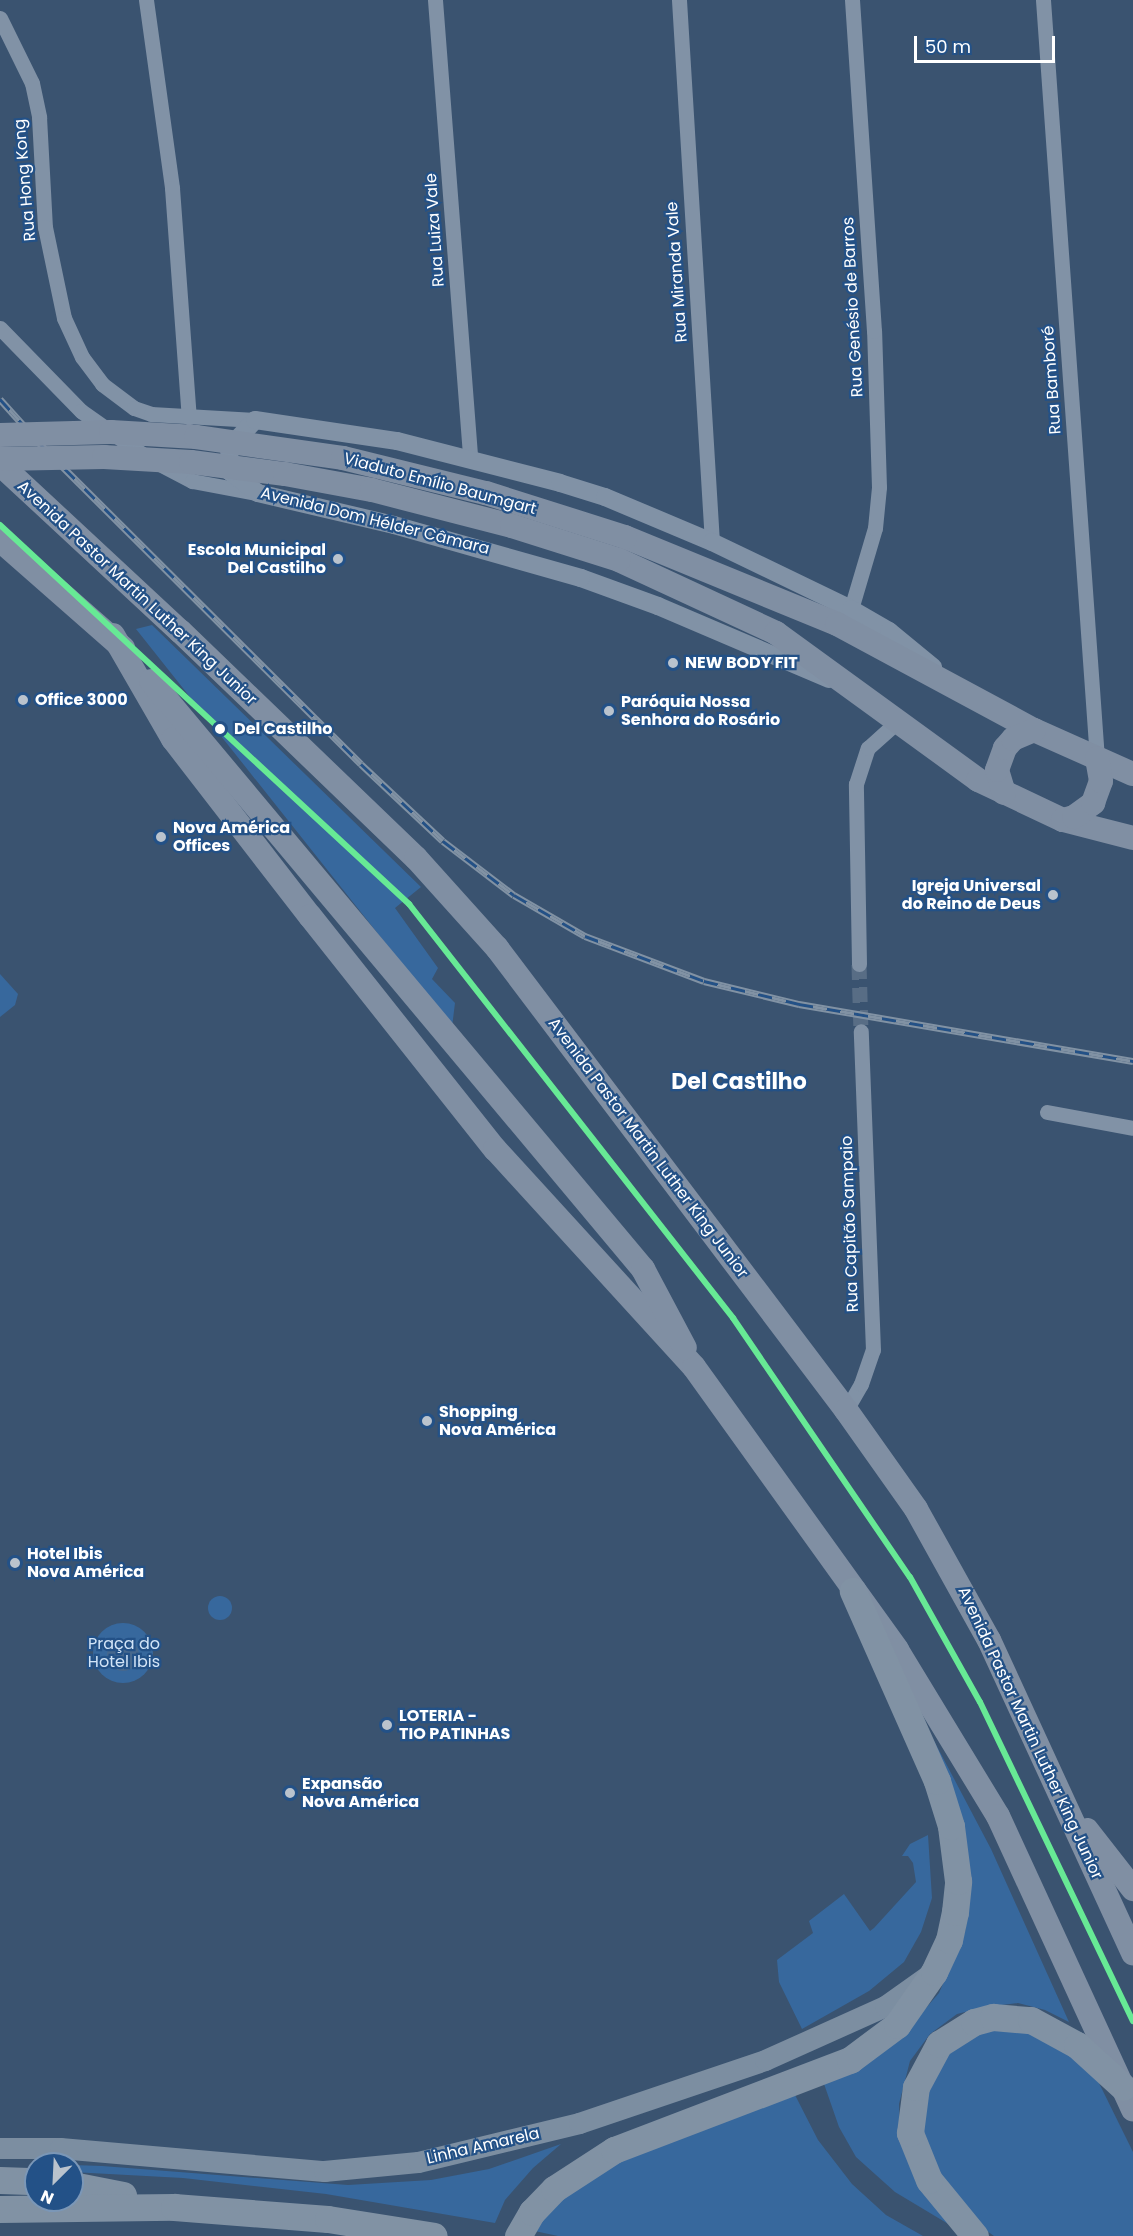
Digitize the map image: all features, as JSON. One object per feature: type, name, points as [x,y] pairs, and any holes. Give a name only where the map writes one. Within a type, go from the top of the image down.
[{"type":"highway","points":[[519,2236],[532,2212],[554,2189],[614,2150],[850,2060],[897,2025],[934,1972],[949,1940],[955,1912],[958,1881],[951,1826],[937,1781],[853,1591]]},
{"type":"highway","points":[[975,2236],[929,2180],[910,2133],[915,2086],[939,2044],[974,2022],[993,2017],[1031,2020],[1077,2045],[1128,2098]]},
{"type":"highway","points":[[0,2180],[24,2181]]},
{"type":"highway","points":[[84,2188],[174,2208]]},
{"type":"highway","points":[[0,2209],[174,2208],[328,2219],[434,2236]]},
{"type":"main road","name":"Viaduto Emílio Baumgart","points":[[0,435],[111,432],[196,438],[343,458],[486,493],[622,549]]},
{"type":"main road","name":"Viaduto Emílio Baumgart","points":[[0,459],[104,456],[285,474],[383,492],[512,526],[622,549]]},
{"type":"main road","name":"Avenida Pastor Martin Luther King Junior","points":[[0,464],[180,631],[461,906],[497,948],[846,1410],[916,1509],[951,1568],[989,1640],[1055,1788],[1133,1953]]},
{"type":"main road","points":[[0,540],[113,635],[643,1269],[658,1292],[694,1367]]},
{"type":"main road","points":[[622,549],[837,624],[955,685],[1034,730],[1133,774]]},
{"type":"main road","name":"Avenida Dom Hélder Câmara","points":[[622,549],[746,616],[854,688],[896,723],[1004,793],[1063,820],[1133,838]]},
{"type":"main road","points":[[113,635],[173,739],[324,935],[495,1149],[694,1367],[897,1650],[998,1816],[1128,2098]]},
{"type":"main road","points":[[1004,793],[998,770],[1005,748],[1013,739],[1034,730]]},
{"type":"main road","points":[[1063,820],[1074,817],[1093,802],[1101,781],[1097,758]]},
{"type":"main road","points":[[1055,1788],[1133,1889]]},
{"type":"main road","points":[[1108,1859],[1133,1863]]},
{"type":"main road","name":"Linha Amarela","points":[[0,2148],[60,2148],[324,2170],[373,2169],[428,2160],[579,2122],[765,2061],[885,2006],[934,1972]]},
{"type":"street","points":[[146,0],[172,188],[189,417]]},
{"type":"street","name":"Rua Luiza Vale","points":[[435,0],[470,458]]},
{"type":"street","name":"Rua Miranda Vale","points":[[679,0],[712,542]]},
{"type":"street","name":"Rua Genésio de Barros","points":[[851,609],[876,528],[879,487],[874,331],[852,0]]},
{"type":"street","name":"Rua Bamboré","points":[[1043,0],[1097,758]]},
{"type":"street","name":"Rua Hong Kong","points":[[0,18],[32,83],[40,134],[45,227],[64,318],[82,357],[102,384],[117,398],[151,414]]},
{"type":"street","points":[[0,327],[81,411],[157,464],[192,481],[258,493]]},
{"type":"street","points":[[157,464],[147,453],[142,434],[151,414],[255,420],[341,430],[470,458],[605,497],[712,542],[851,609],[889,631],[955,685]]},
{"type":"street","name":"Avenida Dom Hélder Câmara","points":[[255,420],[239,434],[229,448],[227,462],[230,472],[258,493],[426,533],[581,578],[854,688]]},
{"type":"street","points":[[859,964],[856,784],[868,748],[896,723]]},
{"type":"street","name":"Rua Capitão Sampaio","points":[[846,1410],[861,1384],[873,1350],[861,1032]]},
{"type":"street","points":[[1047,1112],[1133,1128]]},
{"type":"green space","points":[[152,625],[421,887],[395,908],[438,968],[432,979],[455,1003],[452,1027],[136,629]]},
{"type":"green space","points":[[0,974],[18,994],[15,1005],[0,1017]]},
{"type":"green space","points":[[220,1596],[225,1597],[231,1603],[231,1613],[225,1619],[220,1620],[215,1619],[209,1613],[208,1608],[209,1603],[215,1597]]},
{"type":"green space","name":"Praça do Hotel Ibis","points":[[123,1623],[140,1628],[148,1636],[153,1653],[148,1670],[140,1678],[123,1683],[106,1678],[98,1670],[93,1653],[98,1636],[106,1628]]},
{"type":"green space","points":[[932,1737],[991,1849],[1069,2022],[1045,2010],[1018,2003],[985,2007],[957,2014],[930,2034],[910,2061],[899,2104],[900,2134],[950,2225],[895,2192],[856,2157],[839,2127],[823,2081],[918,2017],[939,1993],[965,1932],[970,1898]]},
{"type":"green space","points":[[928,1835],[932,1898],[921,1932],[904,1962],[869,1991],[802,2029],[779,1982],[777,1960],[813,1933],[809,1921],[844,1894],[870,1931],[874,1928],[916,1882],[913,1863],[908,1856],[902,1856],[910,1844]]},
{"type":"green space","points":[[1011,2024],[1069,2052],[1097,2079],[1133,2152],[1133,2236],[994,2236],[980,2226],[938,2176],[921,2127],[934,2068],[967,2034]]},
{"type":"green space","points":[[795,2095],[818,2140],[852,2184],[886,2215],[923,2236],[558,2236],[530,2230],[552,2198],[617,2160]]},
{"type":"green space","points":[[561,2144],[533,2168],[505,2200],[495,2223],[326,2194],[183,2178],[84,2173],[84,2165],[102,2166],[348,2185],[431,2180],[489,2169]]},
{"type":"shaded area","points":[[123,1639],[134,1644],[139,1655],[134,1666],[123,1671],[112,1666],[107,1655],[112,1644]]},
{"type":"tunnel","points":[[859,964],[861,1031]]},
{"type":"railway","points":[[0,399],[45,449],[361,764],[443,841],[514,895],[585,936],[704,981],[799,1004],[1133,1061]]},
{"type":"transit line","points":[[0,525],[409,904],[733,1318],[910,1577],[980,1702],[1133,2021]]},
{"type":"place","name":"Escola Municipal Del Castilho","points":[[338,559]]},
{"type":"place","name":"NEW BODY FIT","points":[[673,663]]},
{"type":"place","name":"Office 3000","points":[[23,700]]},
{"type":"place","name":"Paróquia Nossa Senhora do Rosário","points":[[609,711]]},
{"type":"place","name":"Del Castilho","points":[[220,729]]},
{"type":"place","name":"Nova América Offices","points":[[161,837]]},
{"type":"place","name":"Igreja Universal do Reino de Deus","points":[[1053,895]]},
{"type":"place","name":"Shopping Nova América","points":[[427,1421]]},
{"type":"place","name":"Hotel Ibis Nova América","points":[[15,1563]]},
{"type":"place","name":"LOTERIA - TIO PATINHAS","points":[[387,1725]]},
{"type":"place","name":"Expansão Nova América","points":[[290,1793]]},
{"type":"district","name":"Del Castilho","points":[[739,1082]]}]
